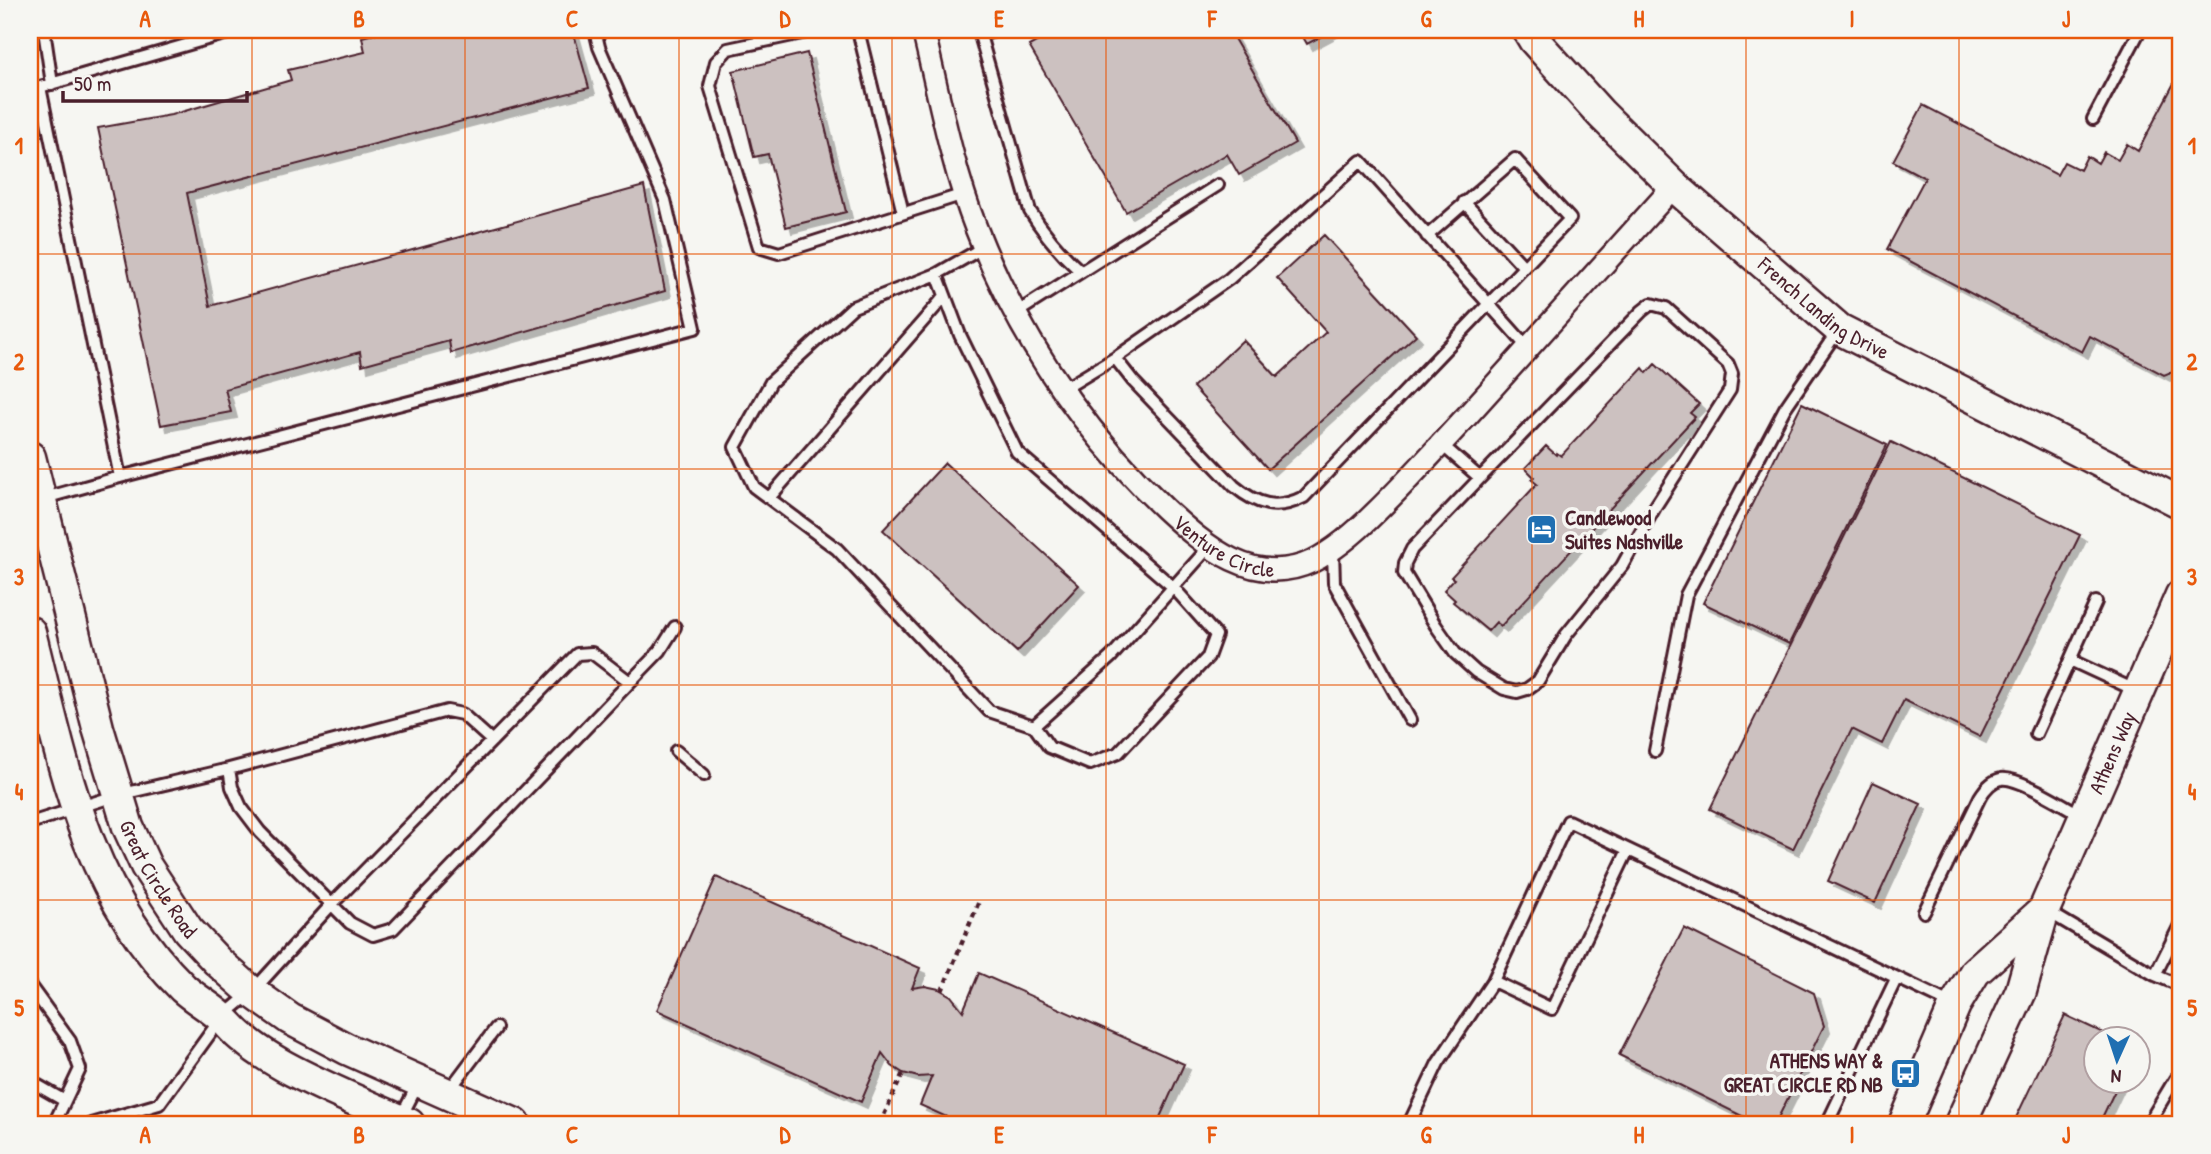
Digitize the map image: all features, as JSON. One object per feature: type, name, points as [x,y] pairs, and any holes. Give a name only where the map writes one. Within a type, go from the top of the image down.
[{"type":"street","name":"Venture Circle","points":[[923,30],[964,194],[984,247],[1016,313],[1062,390],[1091,431],[1132,476],[1191,533],[1223,556],[1242,564],[1272,570],[1304,564],[1350,537],[1397,492],[1674,186]]},
{"type":"street","name":"French Landing Drive","points":[[1528,30],[1601,114],[1674,186],[1839,329],[2181,503]]},
{"type":"street","name":"Great Circle Road","points":[[30,457],[98,728],[128,827],[146,866],[187,930],[252,992],[290,1018],[347,1049],[515,1124]]},
{"type":"street","name":"Athens Way","points":[[1960,1124],[2021,992],[2044,910],[2181,595]]},
{"type":"street","points":[[30,632],[75,808],[87,840],[106,881],[157,959],[184,989],[222,1017],[244,1040],[282,1065],[402,1123]]},
{"type":"street","name":"Athens Way","points":[[1904,1124],[1955,1005],[1975,972],[2044,910]]},
{"type":"lane","points":[[44,30],[41,86],[120,477]]},
{"type":"lane","points":[[41,86],[238,30]]},
{"type":"lane","points":[[40,499],[695,328],[665,200],[599,47],[595,30]]},
{"type":"lane","points":[[816,30],[728,49],[716,62],[710,86],[759,247],[779,253],[964,194]]},
{"type":"lane","points":[[858,30],[903,213]]},
{"type":"lane","points":[[998,30],[980,35],[1030,211],[1060,253],[1081,272]]},
{"type":"lane","points":[[2093,119],[2140,30]]},
{"type":"lane","points":[[1115,358],[1133,381],[1247,497],[1260,503],[1289,504],[1304,497],[1570,219],[1514,159],[1427,236]]},
{"type":"lane","points":[[1062,390],[1115,358],[1230,279],[1361,161],[1528,348]]},
{"type":"lane","points":[[1016,313],[1218,185]]},
{"type":"lane","points":[[1464,202],[1524,267]]},
{"type":"lane","points":[[937,274],[960,335],[1017,452],[1173,587],[1216,635],[1208,657],[1118,753],[1090,764],[1049,747],[1034,726],[989,711],[837,549],[754,487],[735,447],[771,382],[853,306],[937,274],[984,247]]},
{"type":"lane","points":[[769,498],[945,296]]},
{"type":"lane","points":[[1651,304],[1665,308],[1728,364],[1732,374],[1730,390],[1655,508],[1622,566],[1566,635],[1538,681],[1517,692],[1504,689],[1455,653],[1404,573],[1405,563],[1412,549],[1480,478],[1651,304]]},
{"type":"lane","points":[[1654,751],[1686,595],[1785,408],[1839,329]]},
{"type":"lane","points":[[1441,444],[1480,478]]},
{"type":"lane","points":[[1034,726],[1111,657],[1209,547]]},
{"type":"lane","points":[[1332,550],[1334,583],[1410,720]]},
{"type":"lane","points":[[2036,734],[2096,602]]},
{"type":"lane","points":[[229,769],[232,787],[240,807],[260,832],[350,923],[373,935],[393,929],[660,651],[675,627]]},
{"type":"lane","points":[[91,1124],[159,1104],[222,1017],[252,992],[332,904],[578,654],[592,653],[630,682]]},
{"type":"lane","points":[[2070,660],[2139,692]]},
{"type":"lane","points":[[30,823],[118,795],[229,769],[447,711],[462,714],[492,741]]},
{"type":"lane","points":[[676,751],[705,775]]},
{"type":"lane","points":[[1924,912],[1980,797],[1996,780],[2003,778],[2019,782],[2083,816]]},
{"type":"lane","points":[[1409,1124],[1438,1063],[1493,981],[1568,821],[1955,1005]]},
{"type":"lane","points":[[1493,981],[1552,1009],[1628,850]]},
{"type":"lane","points":[[2044,910],[2155,975],[2181,986]]},
{"type":"lane","points":[[2155,975],[2181,923]]},
{"type":"lane","points":[[1827,1124],[1896,979]]},
{"type":"lane","points":[[30,986],[70,1041],[80,1069],[54,1124]]},
{"type":"lane","points":[[446,1094],[496,1028]]},
{"type":"lane","points":[[2148,1124],[2175,1079],[2181,1083]]},
{"type":"lane","points":[[30,1081],[65,1101]]},
{"type":"lane","points":[[402,1123],[419,1081]]},
{"type":"path","points":[[942,991],[980,899]]},
{"type":"path","points":[[880,1124],[902,1073]]},
{"type":"building","points":[[389,30],[573,30],[589,88],[187,193],[210,306],[644,186],[665,291],[451,353],[449,341],[362,365],[360,352],[225,389],[231,412],[161,425],[98,128],[171,115],[291,80],[288,70],[365,52],[362,37]]},
{"type":"building","points":[[1058,30],[1229,30],[1295,143],[1239,175],[1227,154],[1126,212],[1029,46]]},
{"type":"building","points":[[1299,30],[1333,30],[1307,44]]},
{"type":"building","points":[[807,53],[846,212],[786,227],[768,154],[754,157],[733,71]]},
{"type":"building","points":[[2181,70],[2181,368],[2164,375],[2090,336],[2082,352],[1887,249],[1925,178],[1893,161],[1923,105],[2057,175],[2064,162],[2080,170],[2087,156],[2098,163],[2104,152],[2118,160],[2127,144],[2138,151]]},
{"type":"building","points":[[1324,235],[1416,335],[1268,469],[1193,387],[1243,340],[1277,377],[1326,332],[1277,278]]},
{"type":"building","name":"Candlewood Suites Nashville","points":[[1655,364],[1699,404],[1690,413],[1695,417],[1501,626],[1496,622],[1488,631],[1453,602],[1455,600],[1444,590],[1454,579],[1451,577],[1537,484],[1525,468],[1546,446],[1561,456],[1643,368],[1647,373]]},
{"type":"building","points":[[1802,403],[1887,445],[1789,644],[1703,603]]},
{"type":"building","points":[[1891,442],[2080,535],[1980,737],[1904,700],[1882,744],[1852,729],[1793,849],[1710,809]]},
{"type":"building","points":[[945,463],[1079,585],[1017,652],[883,530]]},
{"type":"building","points":[[1873,782],[1921,804],[1875,903],[1828,881]]},
{"type":"building","points":[[716,877],[920,968],[912,988],[925,986],[939,989],[951,996],[963,1011],[979,973],[1184,1064],[1157,1124],[962,1124],[920,1105],[932,1076],[918,1077],[903,1073],[892,1066],[882,1053],[861,1102],[657,1010]]},
{"type":"building","points":[[1684,928],[1814,993],[1824,1026],[1775,1124],[1758,1124],[1619,1055]]},
{"type":"building","points":[[2065,1015],[2084,1024],[2082,1024],[2082,1094],[2113,1094],[2099,1124],[2013,1124]]},
{"type":"place","name":"Candlewood Suites Nashville","points":[[1542,530]]},
{"type":"place","name":"ATHENS WAY & GREAT CIRCLE RD NB","points":[[1906,1073]]}]
